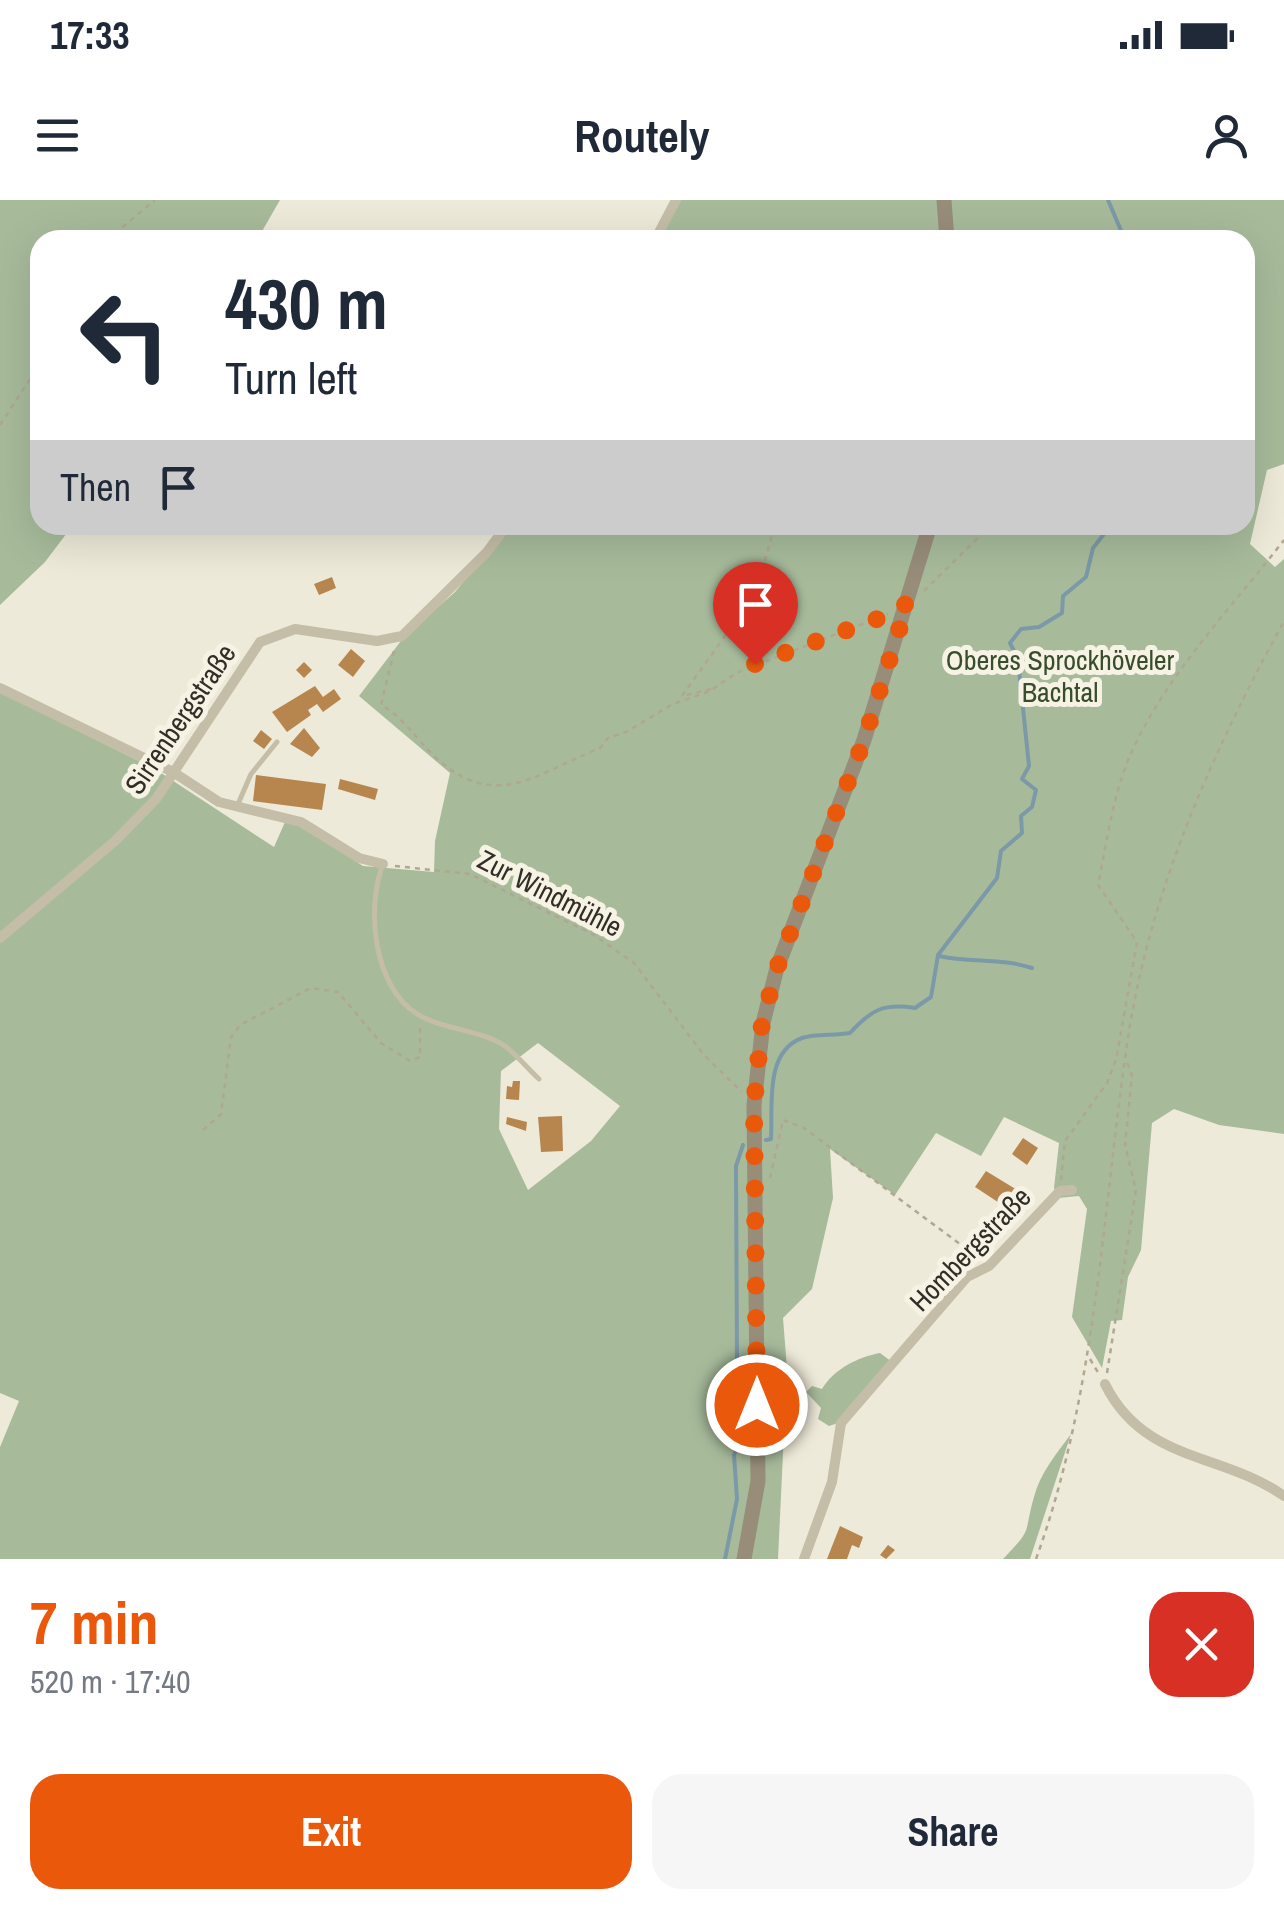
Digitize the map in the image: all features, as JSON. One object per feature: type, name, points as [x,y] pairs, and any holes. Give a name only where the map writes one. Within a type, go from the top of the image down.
[{"type":"main road","points":[[944,200],[946,230]]},
{"type":"main road","points":[[744,1559],[758,1481],[754,1105],[762,1023],[777,968],[864,740],[927,535]]},
{"type":"street","points":[[660,230],[676,200]]},
{"type":"street","points":[[402,636],[500,535]]},
{"type":"street","name":"Sirrenbergstraße","points":[[0,938],[135,822],[260,642],[295,629],[377,642],[402,636]]},
{"type":"street","points":[[0,688],[173,772],[219,802],[301,822],[359,858],[384,864]]},
{"type":"street","name":"Hombergstraße","points":[[804,1559],[832,1482],[841,1423],[967,1277],[989,1266],[1060,1191],[1072,1190]]},
{"type":"street","points":[[1105,1384],[1124,1415],[1176,1453],[1260,1481],[1284,1496]]},
{"type":"lane","points":[[237,806],[252,774],[278,742]]},
{"type":"lane","points":[[384,864],[373,890],[382,961],[395,990],[419,1015],[505,1046],[539,1079]]},
{"type":"path","points":[[119,230],[155,200]]},
{"type":"path","points":[[0,424],[30,379]]},
{"type":"path","points":[[717,686],[682,696],[754,594],[772,535]]},
{"type":"path","points":[[402,636],[386,672],[381,706],[454,773],[497,788],[518,785],[566,764],[664,708],[717,686],[755,664],[896,612],[941,578],[981,535]]},
{"type":"path","points":[[1060,1191],[1065,1140],[1106,1083],[1116,1060],[1136,942],[1098,885],[1126,766],[1153,714],[1211,630],[1284,540]]},
{"type":"path","points":[[1036,1559],[1060,1494],[1089,1357],[1126,1062],[1152,926],[1176,855],[1232,718],[1284,621]]},
{"type":"path","name":"Zur Windmühle","points":[[384,864],[470,874],[594,935],[634,963],[704,1055],[754,1105]]},
{"type":"path","points":[[203,1130],[222,1114],[230,1038],[240,1025],[293,995],[311,988],[338,992],[381,1044],[410,1062],[420,1057],[419,1015]]},
{"type":"path","points":[[1116,1060],[1126,1062]]},
{"type":"path","points":[[1105,1384],[1137,1178],[1125,1145],[1132,1074],[1126,1062]]},
{"type":"path","points":[[769,1184],[783,1120],[804,1128],[989,1266]]},
{"type":"path","points":[[1089,1357],[1105,1384]]},
{"type":"green space","points":[[0,200],[280,200],[263,230],[30,230],[30,535],[65,535],[45,562],[0,605]]},
{"type":"green space","points":[[679,200],[1284,200],[1284,464],[1267,470],[1255,522],[1255,230],[663,230]]},
{"type":"green space","name":"Oberes Sprockhöveler Bachtal","points":[[502,535],[1252,535],[1250,544],[1275,567],[1284,559],[1284,1134],[1219,1125],[1174,1109],[1152,1123],[1141,1250],[1128,1277],[1122,1320],[1111,1321],[1102,1368],[1072,1317],[1087,1209],[1079,1196],[1058,1198],[1054,1188],[1059,1143],[1004,1117],[981,1156],[936,1133],[895,1195],[830,1149],[833,1198],[812,1289],[783,1318],[787,1369],[778,1559],[0,1559],[0,1447],[19,1401],[0,1393],[0,692],[155,769],[274,847],[285,822],[299,824],[363,866],[434,872],[435,841],[450,773],[359,696],[404,637],[455,592]],"holes":[[[538,1043],[620,1106],[591,1141],[528,1190],[499,1129],[501,1071]]]},
{"type":"green space","points":[[880,1353],[892,1362],[838,1423],[829,1426],[818,1419],[821,1408],[806,1392],[812,1386],[822,1389],[847,1365]]},
{"type":"green space","points":[[1071,1434],[1030,1559],[1003,1559],[1024,1535],[1040,1480]]},
{"type":"building","points":[[332,577],[336,588],[319,595],[314,584]]},
{"type":"building","points":[[351,649],[365,661],[353,677],[338,665]]},
{"type":"building","points":[[304,662],[312,670],[304,678],[296,670]]},
{"type":"building","points":[[315,686],[323,697],[334,689],[341,699],[323,712],[317,704],[308,710],[311,715],[287,732],[272,712]]},
{"type":"building","points":[[304,728],[320,748],[312,757],[290,744]]},
{"type":"building","points":[[261,730],[272,739],[264,749],[253,741]]},
{"type":"building","points":[[256,775],[326,784],[322,810],[253,801]]},
{"type":"building","points":[[340,779],[378,789],[375,800],[338,789]]},
{"type":"building","points":[[513,1081],[520,1081],[519,1100],[506,1099],[507,1086],[512,1087]]},
{"type":"building","points":[[562,1116],[563,1151],[541,1152],[538,1117]]},
{"type":"building","points":[[507,1117],[527,1122],[526,1131],[506,1124]]},
{"type":"building","points":[[1023,1138],[1038,1148],[1027,1165],[1012,1154]]},
{"type":"building","points":[[986,1171],[1022,1193],[1010,1210],[975,1187]]},
{"type":"building","points":[[840,1526],[863,1537],[859,1548],[852,1545],[847,1559],[827,1559]]},
{"type":"building","points":[[888,1545],[895,1550],[886,1559],[880,1555]]},
{"type":"waterway","points":[[1108,200],[1121,230]]},
{"type":"waterway","points":[[1015,653],[1010,643],[1021,629],[1039,627],[1062,613],[1063,596],[1086,577],[1093,548],[1103,535]]},
{"type":"waterway","points":[[766,1140],[771,1139],[773,1081],[781,1055],[802,1038],[850,1033],[878,1010],[915,1008],[931,997],[938,955],[997,878],[1001,851],[1022,833],[1021,816],[1032,807],[1036,790],[1022,779],[1029,766],[1018,660]]},
{"type":"waterway","points":[[939,956],[1032,968]]},
{"type":"waterway","points":[[725,1559],[737,1499],[734,1455],[739,1444],[741,1386],[733,1369],[737,1360],[736,1166],[743,1145]]},
{"type":"route","points":[[755,664],[896,612],[908,602],[836,820],[777,968],[762,1023],[754,1105],[757,1405]]}]
